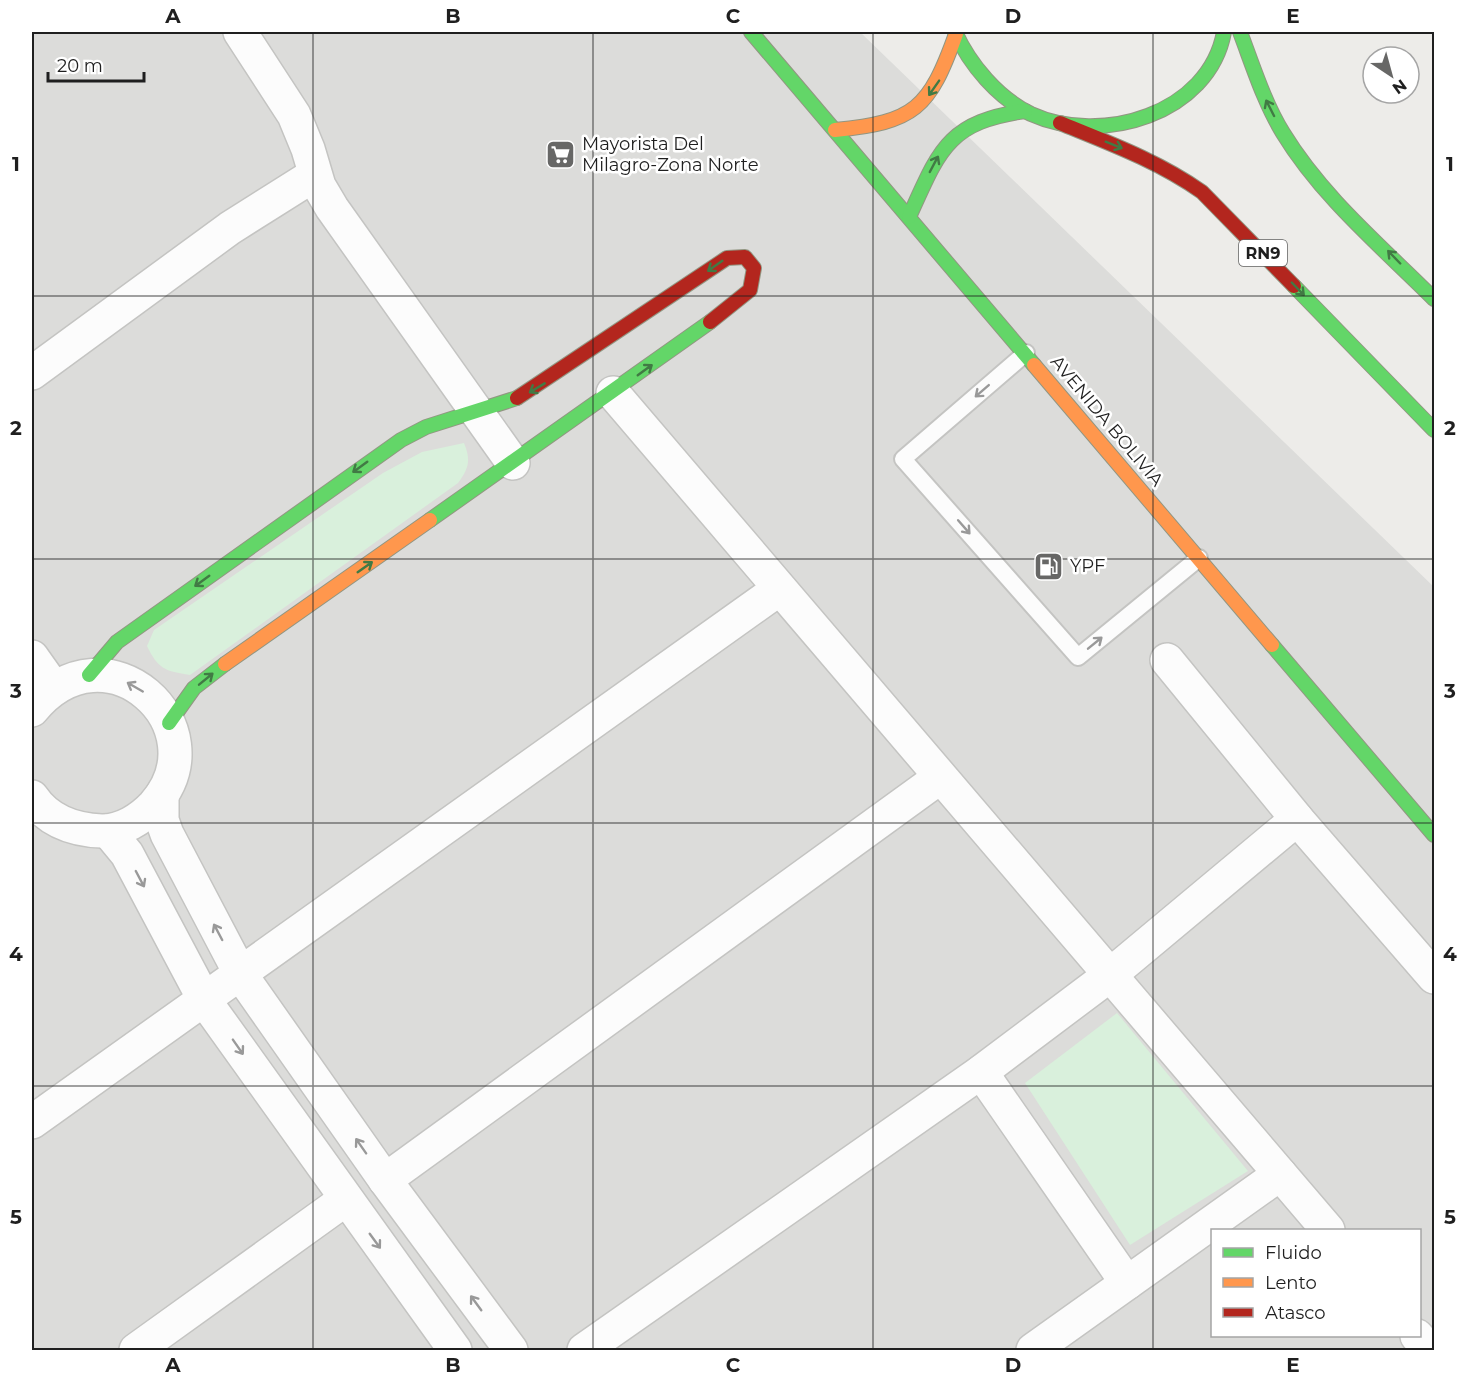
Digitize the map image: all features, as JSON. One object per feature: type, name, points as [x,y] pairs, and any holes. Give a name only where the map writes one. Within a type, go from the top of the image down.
[{"type":"street","points":[[240,32],[294,115],[308,149],[314,175],[332,208],[513,464]]},
{"type":"street","name":"AVENIDA BOLIVIA","points":[[751,32],[1434,836]]},
{"type":"street","points":[[956,33],[981,74],[1025,111],[1060,123],[1115,125],[1133,124],[1159,114],[1192,89],[1211,64],[1224,32]]},
{"type":"street","points":[[1240,32],[1264,96],[1283,133],[1315,176],[1434,300]]},
{"type":"street","points":[[835,130],[874,127],[900,118],[923,104],[941,77],[956,33]]},
{"type":"street","points":[[909,217],[936,159],[949,141],[972,123],[994,114],[1025,111]]},
{"type":"street","name":"RN9","points":[[1060,123],[1157,162],[1180,175],[1202,192],[1434,430]]},
{"type":"street","points":[[32,373],[230,228],[314,175]]},
{"type":"street","points":[[89,675],[117,642],[377,455],[426,427],[524,396],[727,258],[745,257],[754,268],[750,290],[736,304],[513,464],[207,676],[194,688],[169,723]]},
{"type":"street","points":[[613,393],[939,778],[1327,1229]]},
{"type":"street","points":[[32,1122],[205,1001],[779,589]]},
{"type":"street","points":[[32,657],[43,699],[65,681],[89,675],[114,676],[137,686],[156,702],[169,723],[174,748],[172,772],[162,795],[146,814],[128,825],[108,831],[83,831],[59,823],[34,805]]},
{"type":"street","points":[[1167,660],[1297,819],[1434,978]]},
{"type":"street","points":[[385,1180],[939,778]]},
{"type":"street","points":[[162,795],[162,820],[167,834],[241,975],[385,1180],[511,1350]]},
{"type":"street","points":[[584,1350],[981,1072],[1110,975],[1297,819]]},
{"type":"street","points":[[108,831],[127,854],[205,1001],[455,1350]]},
{"type":"street","points":[[981,1072],[1127,1282]]},
{"type":"street","points":[[1033,1350],[1280,1174]]},
{"type":"street","points":[[135,1350],[346,1199]]},
{"type":"street","points":[[1419,1337],[1429,1350]]},
{"type":"lane","points":[[1026,353],[903,459],[1078,657],[1199,558]]},
{"type":"shaded area","points":[[32,32],[860,32],[1434,587],[1434,1350],[32,1350]]},
{"type":"green space","points":[[464,443],[468,454],[468,464],[458,483],[190,675],[163,668],[155,660],[147,646],[154,630],[383,473],[422,452]]},
{"type":"green space","points":[[1117,1013],[1248,1171],[1130,1245],[1025,1083]]},
{"type":"traffic: fast","points":[[751,32],[1034,365]]},
{"type":"traffic: fast","points":[[955,32],[977,68],[1007,99],[1031,114],[1059,123],[1089,126],[1119,124],[1148,116],[1175,102],[1197,84],[1214,60],[1224,32]]},
{"type":"traffic: fast","points":[[1240,32],[1270,109],[1299,156],[1334,200],[1434,299]]},
{"type":"traffic: fast","points":[[909,217],[938,157],[949,143],[978,123],[1025,111]]},
{"type":"traffic: fast","points":[[1294,286],[1434,430]]},
{"type":"traffic: fast","points":[[430,520],[710,322]]},
{"type":"traffic: fast","points":[[89,675],[117,642],[401,440],[426,427],[517,398]]},
{"type":"traffic: fast","points":[[1272,645],[1434,835]]},
{"type":"traffic: fast","points":[[169,723],[194,688],[225,664]]},
{"type":"traffic: slow","points":[[835,130],[884,122],[901,116],[915,107],[937,80],[956,34]]},
{"type":"traffic: slow","points":[[1034,365],[1272,645]]},
{"type":"traffic: slow","points":[[225,664],[430,520]]},
{"type":"traffic: jam","points":[[1060,123],[1151,162],[1202,192],[1294,286]]},
{"type":"traffic: jam","points":[[517,398],[727,258],[745,257],[754,268],[750,290],[710,322]]},
{"type":"place","name":"Mayorista Del Milagro-Zona Norte","points":[[561,154]]},
{"type":"place","name":"YPF","points":[[1049,566]]}]
